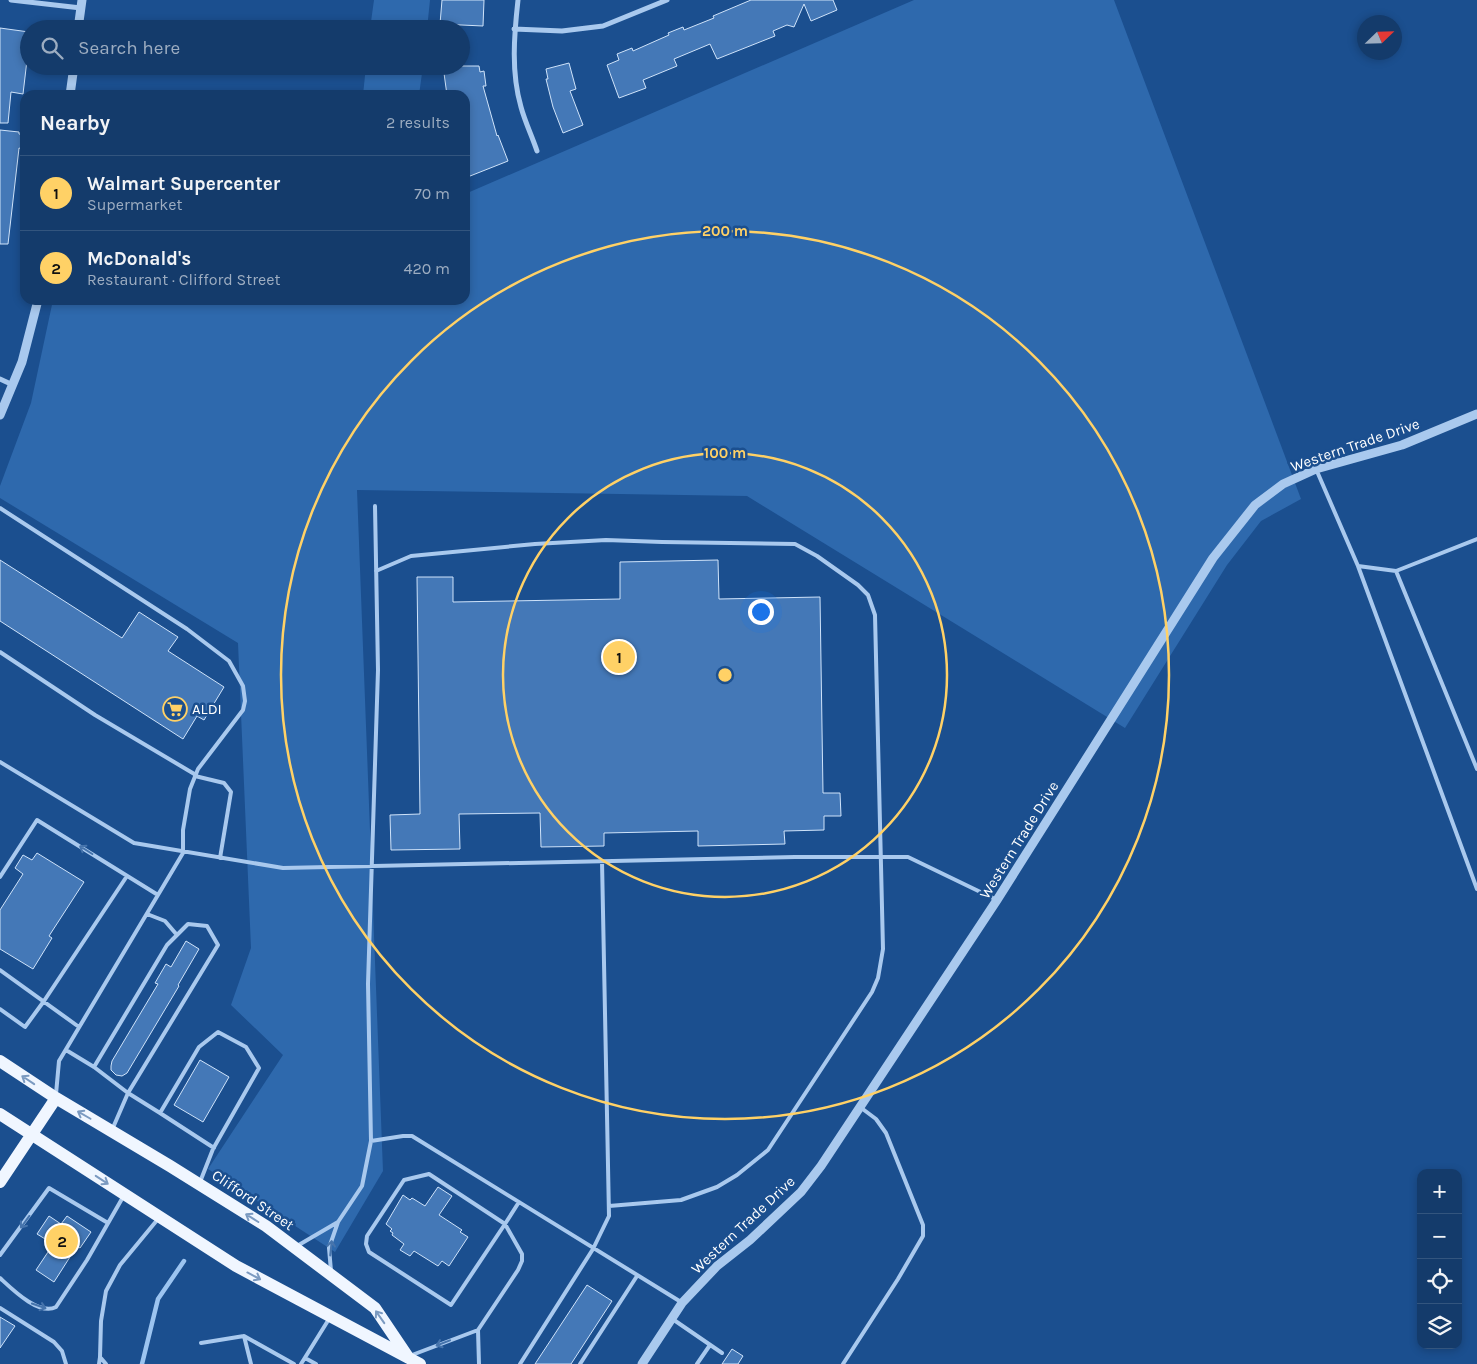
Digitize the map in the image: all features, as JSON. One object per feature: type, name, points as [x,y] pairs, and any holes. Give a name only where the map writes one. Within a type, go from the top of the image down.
[{"type":"main road","name":"Clifford Street","points":[[0,1061],[56,1098],[200,1184],[266,1226],[375,1308],[407,1360]]},
{"type":"main road","points":[[0,1182],[56,1098]]},
{"type":"main road","name":"Clifford Street","points":[[0,1114],[236,1266],[407,1360],[420,1364]]},
{"type":"street","points":[[11,0],[81,4],[79,20]]},
{"type":"street","points":[[518,0],[514,29],[514,68],[521,106],[537,151]]},
{"type":"street","points":[[514,29],[562,31],[602,26],[667,0]]},
{"type":"street","points":[[71,90],[73,75]]},
{"type":"street","points":[[0,415],[22,362],[37,305]]},
{"type":"street","points":[[0,378],[13,385]]},
{"type":"street","name":"Western Trade Drive","points":[[642,1364],[682,1303],[717,1266],[750,1240],[801,1192],[821,1166],[997,900],[1213,558],[1255,505],[1283,484],[1316,469],[1402,445],[1477,414]]},
{"type":"lane","points":[[1316,469],[1358,566],[1477,889]]},
{"type":"lane","points":[[332,1276],[329,1248],[338,1222],[362,1186],[371,1141],[368,984],[378,670],[375,506]]},
{"type":"lane","points":[[0,508],[187,629],[229,661],[243,686],[245,700],[243,710],[233,725],[203,761],[190,789],[183,830],[183,853],[59,1061],[56,1098]]},
{"type":"lane","points":[[1358,566],[1396,571],[1477,539]]},
{"type":"lane","points":[[376,572],[411,556],[535,544],[606,540],[795,544],[817,556],[858,585],[868,595],[875,615],[883,949],[878,978],[872,992],[768,1150],[737,1175],[717,1187],[681,1200],[608,1206]]},
{"type":"lane","points":[[1396,571],[1477,769]]},
{"type":"lane","points":[[0,652],[94,715],[196,775],[224,783],[231,792],[220,858]]},
{"type":"lane","points":[[0,762],[134,844],[283,868],[908,857],[997,900]]},
{"type":"lane","points":[[0,877],[37,820],[158,895]]},
{"type":"lane","points":[[520,1364],[593,1249],[609,1216],[602,861]]},
{"type":"lane","points":[[0,1009],[25,1027],[44,1002],[127,876]]},
{"type":"lane","points":[[147,914],[165,921],[178,934]]},
{"type":"lane","points":[[94,1067],[167,945],[188,924],[207,926],[218,945],[128,1093],[112,1131]]},
{"type":"lane","points":[[0,970],[79,1027]]},
{"type":"lane","points":[[160,1113],[198,1047],[218,1032],[246,1046],[259,1068],[214,1148],[200,1184]]},
{"type":"lane","points":[[66,1050],[94,1067],[128,1093],[214,1148]]},
{"type":"lane","points":[[843,1364],[923,1236],[923,1225],[886,1133],[876,1119],[860,1107]]},
{"type":"lane","points":[[371,1141],[412,1136],[682,1303]]},
{"type":"lane","points":[[407,1360],[478,1330],[518,1270],[522,1261],[522,1254],[505,1224],[429,1174],[404,1180],[367,1236],[366,1244],[369,1252],[452,1305],[505,1224],[519,1202]]},
{"type":"lane","points":[[0,1256],[49,1188],[108,1223]]},
{"type":"lane","points":[[0,1278],[30,1304],[52,1309],[56,1306],[86,1260],[125,1195]]},
{"type":"lane","points":[[98,1364],[100,1357],[101,1321],[106,1292],[120,1265],[160,1217]]},
{"type":"lane","points":[[294,1248],[338,1222]]},
{"type":"lane","points":[[580,1364],[637,1276]]},
{"type":"lane","points":[[0,1308],[54,1342],[62,1351],[66,1364]]},
{"type":"lane","points":[[301,1364],[331,1317]]},
{"type":"lane","points":[[671,1318],[722,1353]]},
{"type":"lane","points":[[478,1330],[479,1364]]},
{"type":"lane","points":[[244,1336],[251,1364]]},
{"type":"lane","points":[[201,1343],[244,1336],[294,1364]]},
{"type":"lane","points":[[697,1364],[710,1345]]},
{"type":"lane","points":[[100,1357],[106,1364]]},
{"type":"lane","points":[[305,1358],[316,1364]]},
{"type":"shaded area","points":[[374,0],[430,0],[428,20],[371,20]]},
{"type":"shaded area","points":[[914,0],[1114,0],[1301,499],[1261,521],[1227,565],[1125,728],[747,496],[357,490],[383,1171],[335,1252],[208,1169],[283,1055],[231,1005],[251,948],[238,643],[0,498],[0,486],[31,403],[52,305],[470,305],[470,192]]},
{"type":"shaded area","points":[[365,75],[422,75],[420,90],[364,90]]},
{"type":"building","points":[[442,0],[484,0],[483,26],[470,25],[470,20],[440,20]]},
{"type":"building","points":[[751,0],[833,0],[837,10],[811,21],[804,4],[794,27],[787,25],[773,31],[775,36],[717,59],[710,44],[674,59],[677,66],[643,80],[646,88],[619,98],[607,65],[619,60],[617,54],[632,48],[633,51],[669,35],[668,33],[683,27],[684,30]]},
{"type":"building","points":[[0,28],[20,31],[20,75],[25,75],[23,90],[20,90],[20,94],[11,92],[8,123],[0,123]]},
{"type":"building","points":[[569,63],[576,89],[570,91],[583,125],[563,133],[553,107],[546,79],[548,79],[546,69]]},
{"type":"building","points":[[470,66],[479,66],[480,72],[484,71],[486,86],[483,86],[497,136],[508,161],[470,176],[470,90],[446,90],[444,75],[470,75]]},
{"type":"building","points":[[0,130],[19,132],[20,148],[8,244],[0,244]]},
{"type":"building","points":[[0,560],[122,638],[139,612],[178,637],[168,651],[224,687],[204,720],[197,716],[183,739],[0,621]]},
{"type":"building","points":[[718,560],[719,599],[820,597],[823,793],[840,793],[841,816],[824,816],[824,830],[784,831],[785,844],[698,846],[698,831],[604,833],[604,846],[541,847],[540,813],[459,814],[460,849],[391,850],[390,815],[420,814],[417,577],[453,577],[453,602],[620,599],[620,562]]},
{"type":"building","points":[[37,853],[84,882],[49,936],[52,938],[33,969],[0,949],[0,910],[23,874],[15,868],[23,855],[32,860]]},
{"type":"building","points":[[186,941],[199,949],[127,1073],[122,1076],[116,1075],[111,1070],[112,1061],[158,984],[155,983],[166,964],[171,967]]},
{"type":"building","points":[[200,1060],[229,1077],[203,1122],[174,1105]]},
{"type":"building","points":[[438,1187],[452,1196],[439,1215],[462,1230],[460,1232],[468,1237],[449,1266],[442,1261],[438,1266],[414,1251],[410,1256],[400,1250],[404,1244],[392,1235],[393,1233],[390,1231],[392,1229],[386,1224],[403,1195],[425,1206]]},
{"type":"building","points":[[49,1216],[61,1224],[67,1216],[91,1232],[80,1248],[77,1246],[54,1282],[36,1270],[52,1246],[49,1244],[50,1242],[37,1234]]},
{"type":"building","points":[[587,1285],[612,1301],[571,1364],[535,1364]]},
{"type":"building","points":[[0,1317],[15,1326],[0,1348]]},
{"type":"building","points":[[732,1349],[743,1356],[738,1364],[722,1364]]},
{"type":"waterway","points":[[142,1364],[158,1299],[184,1261]]},
{"type":"place","name":"Walmart Supercenter","points":[[619,657]]},
{"type":"place","name":"ALDI","points":[[175,709]]},
{"type":"place","name":"McDonald's","points":[[62,1241]]}]
